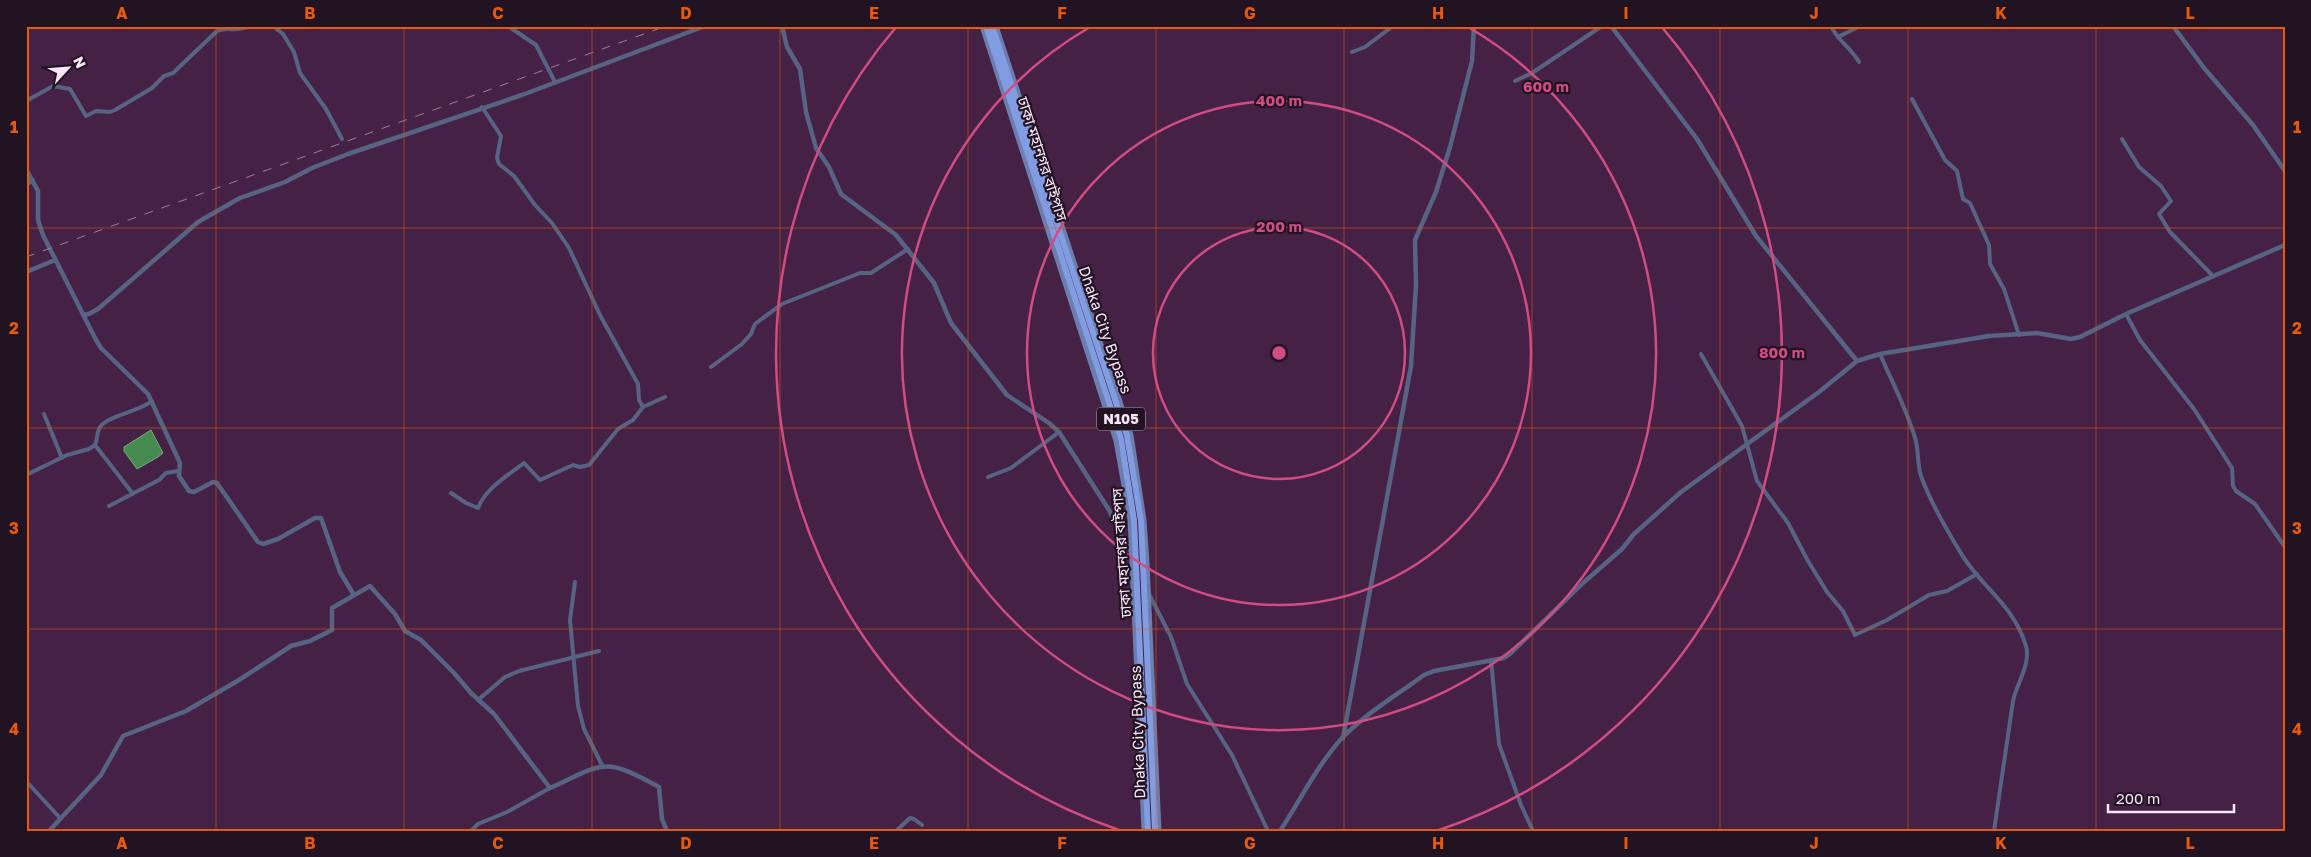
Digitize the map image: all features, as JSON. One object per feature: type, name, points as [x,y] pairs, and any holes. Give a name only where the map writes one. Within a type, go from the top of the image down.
[{"type":"highway","name":"ঢাকা মহানগর বাইপাস","points":[[986,26],[1102,379],[1125,458],[1134,520],[1148,831]]},
{"type":"highway","name":"Dhaka City Bypass","points":[[992,26],[1128,445],[1141,521],[1155,831]]},
{"type":"main road","points":[[982,26],[1116,441],[1130,519],[1144,831]]},
{"type":"main road","points":[[996,26],[1131,434],[1144,520],[1159,831]]},
{"type":"street","points":[[26,101],[53,86],[70,88],[86,116],[96,110],[110,112],[152,88],[164,76],[173,72],[218,31],[222,29],[239,31],[250,26]]},
{"type":"street","points":[[273,26],[284,34],[294,52],[300,73],[326,110],[342,139]]},
{"type":"street","points":[[508,26],[536,45],[555,82]]},
{"type":"street","points":[[83,315],[98,309],[188,230],[227,204],[285,182],[312,168],[555,82],[705,26]]},
{"type":"street","points":[[782,26],[787,47],[800,69],[806,112],[816,148],[829,167],[841,194],[881,222],[908,249],[934,283],[950,323],[1007,395],[1049,423],[1059,432],[1109,510],[1124,543],[1131,551]]},
{"type":"street","points":[[1352,52],[1365,46],[1392,26]]},
{"type":"street","points":[[1343,738],[1411,366],[1416,285],[1415,240],[1436,192],[1450,147],[1472,61],[1474,26]]},
{"type":"street","points":[[1515,81],[1532,73],[1602,26]]},
{"type":"street","points":[[1611,26],[1697,139],[1756,236],[1857,361]]},
{"type":"street","points":[[1832,26],[1838,37],[1859,62]]},
{"type":"street","points":[[1838,37],[1860,26]]},
{"type":"street","points":[[2173,26],[2204,68],[2253,124],[2285,171]]},
{"type":"street","points":[[1912,99],[1945,160],[1956,172],[1963,199],[1970,203],[1989,245],[1990,264],[2004,289],[2019,335]]},
{"type":"street","points":[[482,107],[501,136],[497,158],[499,164],[514,176],[535,205],[552,223],[569,248],[600,315],[638,384],[639,400],[643,407]]},
{"type":"street","points":[[2122,139],[2139,167],[2161,186],[2171,201],[2159,212],[2170,232],[2213,276]]},
{"type":"street","points":[[26,169],[38,190],[40,227],[54,260],[101,348],[144,390],[152,401],[180,463],[178,471],[186,488],[192,492],[213,482],[220,486],[261,544],[278,539],[315,518],[321,518],[340,572],[354,595]]},
{"type":"street","points":[[26,185],[34,180]]},
{"type":"street","points":[[1280,831],[1343,738],[1424,675],[1510,654],[1583,582],[1622,549],[1634,534],[1681,492],[1819,392],[1857,361],[1880,354],[1989,336],[2037,333],[2071,339],[2080,337],[2126,314],[2285,245]]},
{"type":"street","points":[[711,367],[742,344],[751,334],[755,324],[782,304],[860,273],[871,273],[908,249]]},
{"type":"street","points":[[26,272],[54,260]]},
{"type":"street","points":[[2126,314],[2140,340],[2194,409],[2232,468],[2233,486],[2236,491],[2256,504],[2285,547]]},
{"type":"street","points":[[1701,354],[1738,416],[1757,481],[1788,522],[1827,592],[1843,611],[1855,634],[1887,620],[1929,594],[1947,591],[1977,574]]},
{"type":"street","points":[[1880,354],[1915,438],[1920,474],[1926,488],[1960,552],[2004,604],[2018,627],[2026,648],[2026,665],[2017,683],[2013,700],[1994,831]]},
{"type":"street","points":[[451,493],[478,508],[480,500],[494,486],[524,463],[540,480],[573,465],[580,467],[588,464],[618,428],[633,420],[643,407],[665,397]]},
{"type":"street","points":[[26,475],[62,458],[89,450],[96,445],[99,428],[105,422],[121,414],[137,411],[152,401]]},
{"type":"street","points":[[44,414],[62,458]]},
{"type":"street","points":[[988,477],[1011,468],[1059,432]]},
{"type":"street","points":[[96,445],[133,494]]},
{"type":"street","points":[[110,506],[158,480],[166,473],[178,471]]},
{"type":"street","points":[[575,582],[570,620],[578,706],[584,729],[602,765]]},
{"type":"street","points":[[49,831],[101,775],[123,736],[186,711],[239,680],[291,646],[310,641],[332,630],[330,610],[371,586],[396,614],[405,631],[421,640],[478,700],[494,714],[550,788]]},
{"type":"street","points":[[1149,594],[1171,637],[1187,684],[1232,755],[1268,831]]},
{"type":"street","points":[[478,700],[505,677],[518,671],[599,651]]},
{"type":"street","points":[[1491,660],[1499,744],[1521,805],[1533,831]]},
{"type":"street","points":[[471,831],[478,824],[507,812],[550,788],[602,765],[621,768],[659,787],[662,819],[667,831]]},
{"type":"street","points":[[26,781],[60,818]]},
{"type":"street","points":[[896,831],[910,818],[922,825]]},
{"type":"shaded area","points":[[151,430],[163,453],[137,469],[124,451],[124,447]]},
{"type":"railway","points":[[26,257],[666,26]]}]
